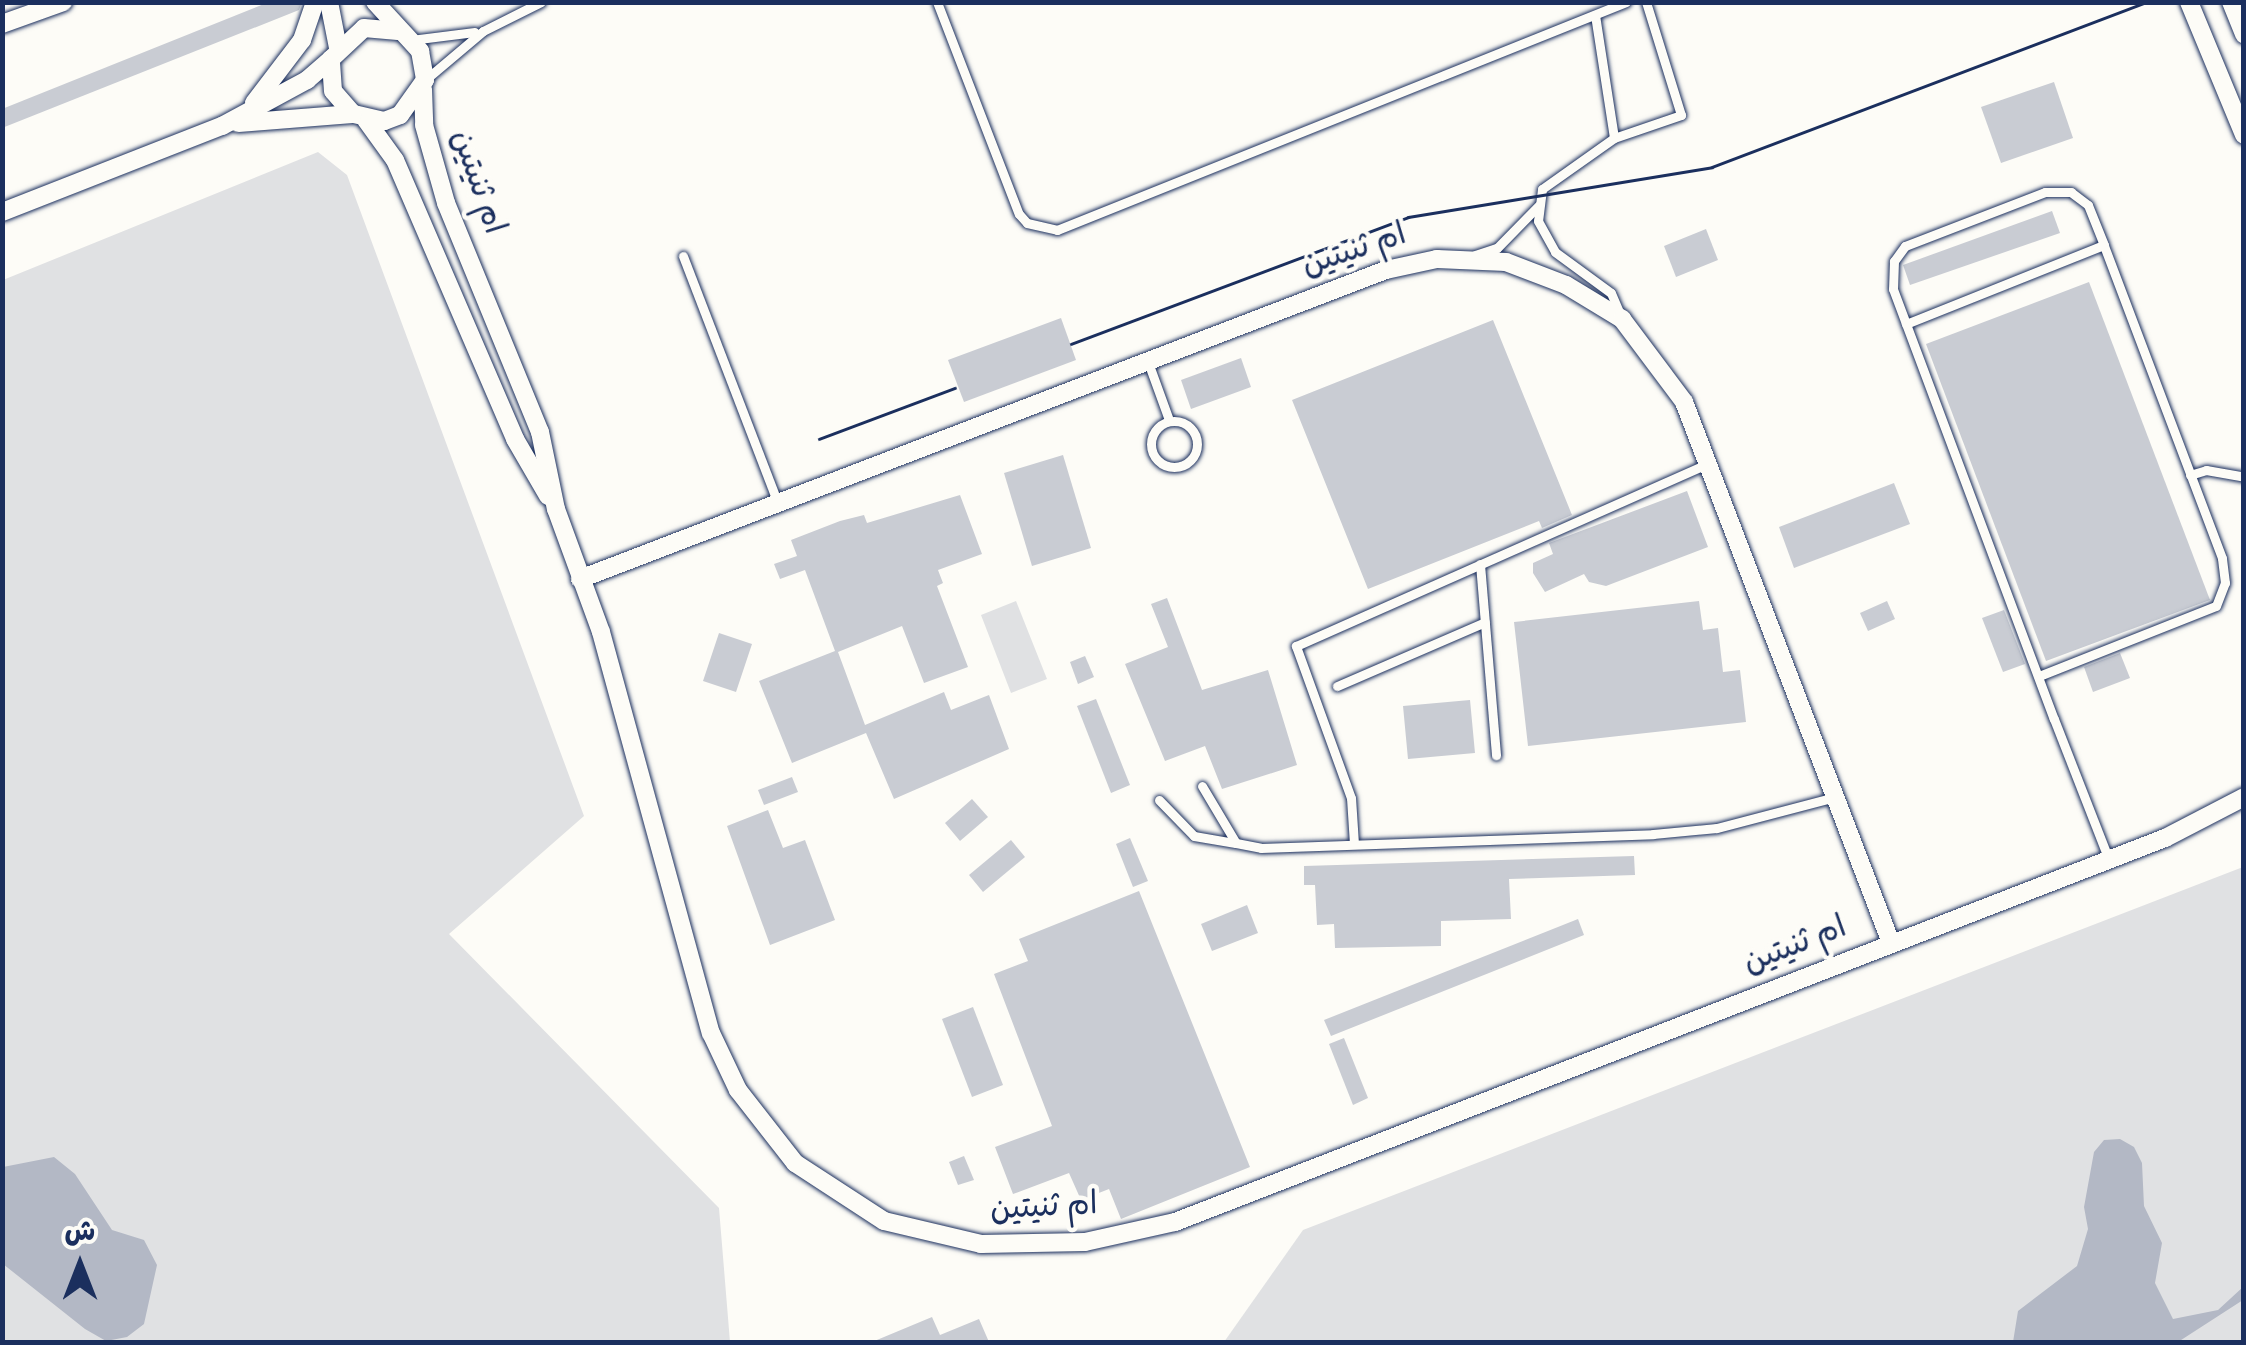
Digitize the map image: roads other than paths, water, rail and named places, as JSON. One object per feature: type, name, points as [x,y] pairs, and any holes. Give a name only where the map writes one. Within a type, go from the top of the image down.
[{"type":"street","points":[[2,24],[63,2]]},
{"type":"street","points":[[243,116],[302,40],[316,2]]},
{"type":"street","points":[[330,2],[334,91],[360,117]]},
{"type":"street","points":[[222,126],[400,115],[424,84],[405,35],[376,2]]},
{"type":"street","points":[[2189,2],[2244,135]]},
{"type":"street","points":[[2231,2],[2244,34]]},
{"type":"street","points":[[2,212],[243,116],[334,54],[364,28],[405,35]]},
{"type":"street","name":"ام ثنيتين","points":[[424,84],[429,147],[540,432],[556,510],[601,632],[711,1033],[738,1090],[795,1164],[868,1212],[929,1236],[980,1244],[1086,1242],[1175,1222],[2109,860],[2244,797]]},
{"type":"street","name":"ام ثنيتين","points":[[360,117],[394,160],[498,398],[556,510]]},
{"type":"street","name":"ام ثنيتين","points":[[580,579],[1386,270],[1463,259],[1506,262],[1566,285],[1622,319],[1684,402],[1891,943]]},
{"type":"street","points":[[459,308],[474,306],[484,294]]},
{"type":"street","points":[[482,362],[496,372],[512,357]]},
{"type":"street","points":[[498,398],[511,387],[523,390]]},
{"type":"lane","points":[[424,84],[483,30],[541,2]]},
{"type":"lane","points":[[938,2],[1019,214],[1043,229],[1057,230],[1626,2]]},
{"type":"lane","points":[[1463,259],[1497,248],[1538,206],[1556,175],[1614,138],[1681,115],[1646,2]]},
{"type":"lane","points":[[1595,15],[1614,138]]},
{"type":"lane","points":[[405,35],[483,30]]},
{"type":"lane","points":[[2039,676],[2216,606],[2225,583],[2222,558],[2104,245],[2088,205],[2071,192],[2045,192],[1905,246],[1894,261],[1893,289],[2039,676],[2109,860]]},
{"type":"lane","points":[[1538,206],[1555,252],[1611,293],[1622,319]]},
{"type":"lane","points":[[1906,324],[2104,245]]},
{"type":"lane","points":[[683,256],[778,503]]},
{"type":"lane","points":[[1146,359],[1169,420],[1195,433],[1197,446],[1182,466],[1158,461],[1151,450],[1151,437],[1169,420]]},
{"type":"lane","points":[[1354,844],[1351,798],[1296,646],[1705,465]]},
{"type":"lane","points":[[2190,475],[2206,470],[2244,477]]},
{"type":"lane","points":[[1480,564],[1496,755]]},
{"type":"lane","points":[[1337,686],[1485,622]]},
{"type":"lane","points":[[1202,786],[1236,843]]},
{"type":"lane","points":[[1159,800],[1194,836],[1236,843],[1354,844],[1653,834],[1716,828],[1835,797]]},
{"type":"tram line","points":[[1071,344],[1408,217],[1712,167],[2146,2]]},
{"type":"tram line","points":[[819,439],[955,388]]}]
